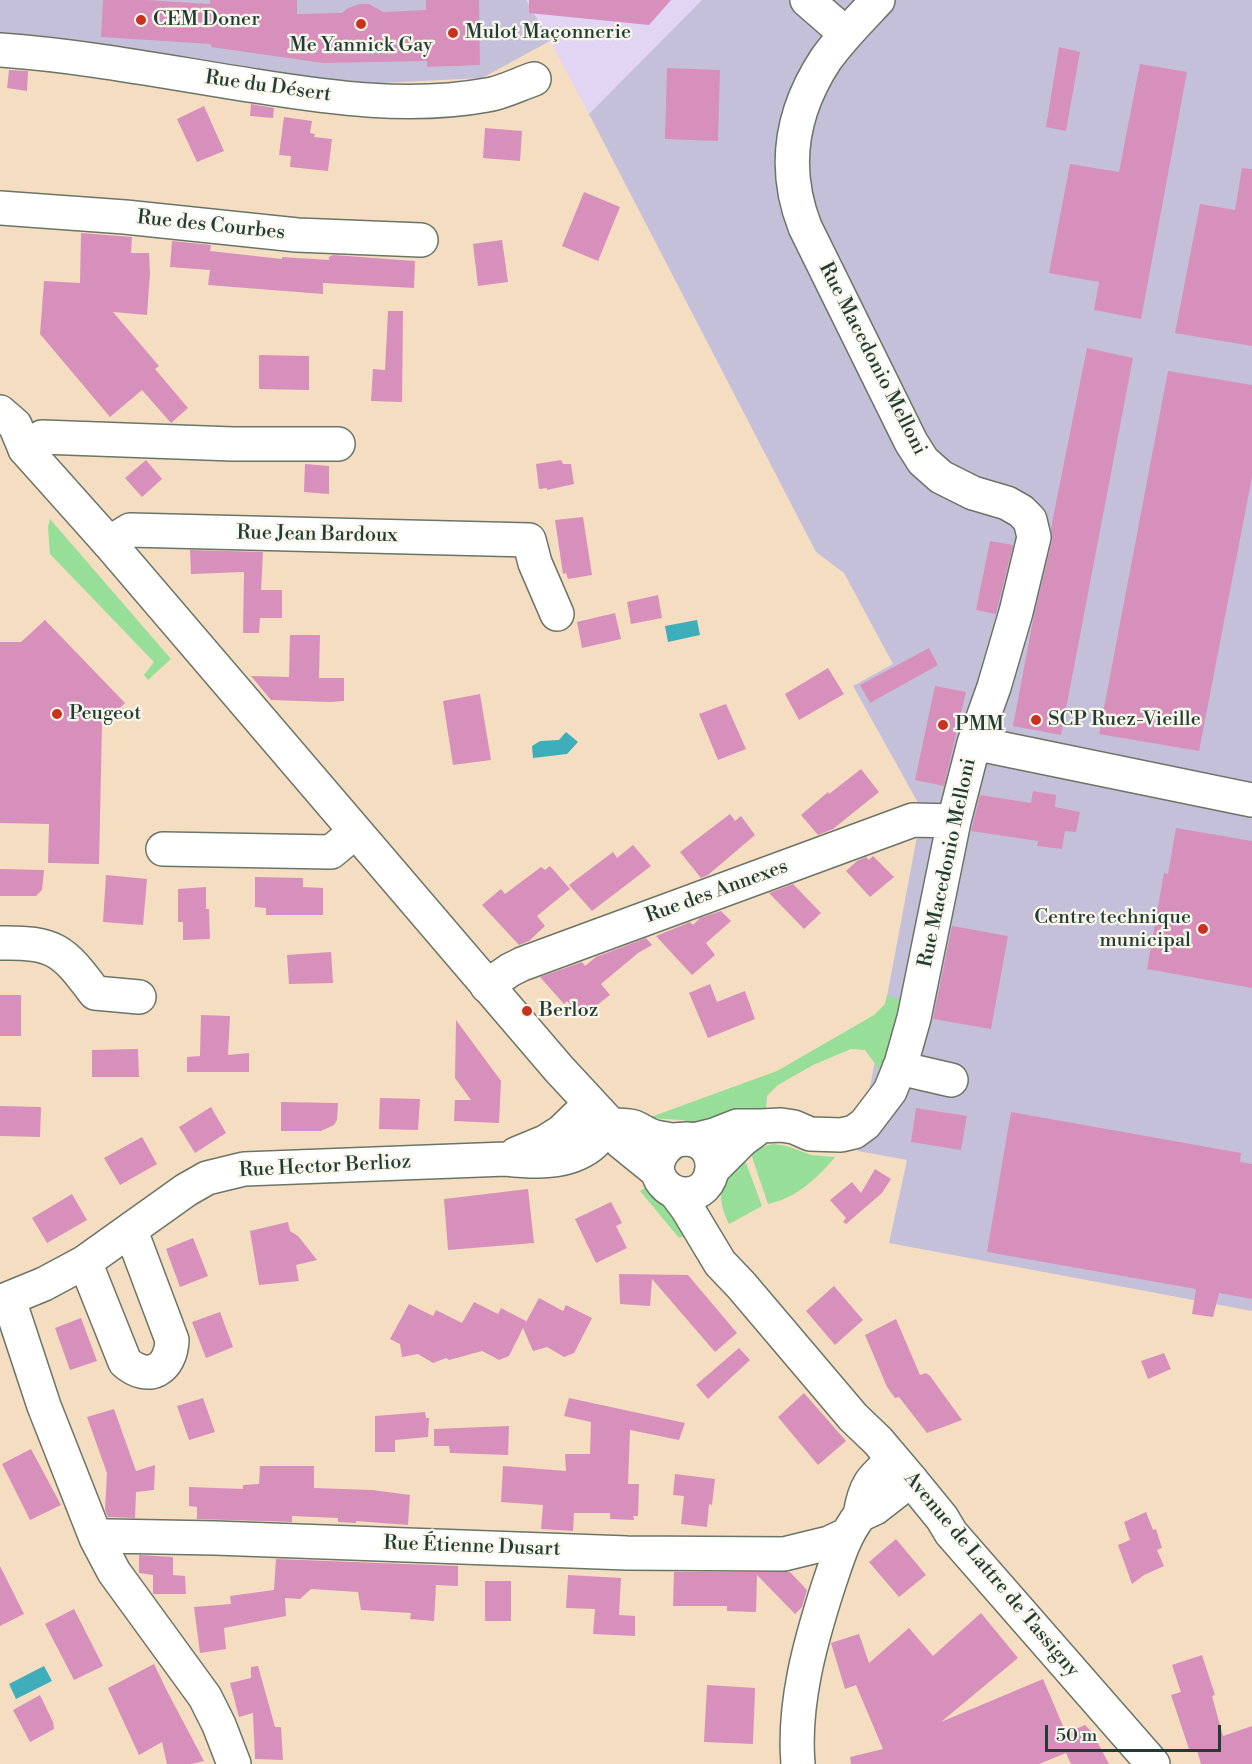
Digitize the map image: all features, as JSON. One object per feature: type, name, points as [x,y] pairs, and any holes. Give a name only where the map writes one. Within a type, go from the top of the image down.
[{"type":"street","points":[[807,0],[846,34]]},
{"type":"street","name":"Rue Macedonio Melloni","points":[[684,1140],[737,1126],[781,1125],[794,1127],[810,1134],[841,1135],[865,1124],[890,1091],[914,1018],[954,821],[974,742],[994,687],[1016,612],[1034,537],[1030,520],[1021,511],[1007,503],[957,487],[923,461],[911,441],[797,207],[793,186],[793,138],[800,112],[811,84],[827,58],[878,0]]},
{"type":"street","name":"Rue du Désert","points":[[0,50],[73,58],[353,100],[414,102],[453,100],[489,95],[534,79]]},
{"type":"street","name":"Rue des Courbes","points":[[0,208],[125,217],[297,235],[422,240]]},
{"type":"street","points":[[0,412],[15,425],[13,444]]},
{"type":"street","points":[[13,444],[42,437],[233,444],[338,444]]},
{"type":"street","points":[[13,444],[109,543],[488,987],[600,1114],[621,1142],[666,1182],[693,1193],[699,1190],[742,1140],[761,1126]]},
{"type":"street","name":"Rue Jean Bardoux","points":[[109,543],[130,530],[529,540],[557,614]]},
{"type":"street","points":[[974,742],[1252,800]]},
{"type":"street","name":"Rue des Annexes","points":[[488,987],[522,964],[914,820],[954,821]]},
{"type":"street","points":[[163,849],[331,852],[355,832]]},
{"type":"street","points":[[0,943],[25,943],[50,947],[63,954],[75,966],[95,993],[140,997]]},
{"type":"street","points":[[899,1068],[951,1080]]},
{"type":"street","points":[[600,1114],[653,1137],[684,1140],[703,1145],[710,1153],[716,1217],[741,1285]]},
{"type":"street","name":"Rue Hector Berlioz","points":[[4,1301],[44,1284],[85,1262],[186,1190],[207,1178],[226,1173],[267,1168],[506,1159],[532,1161],[571,1156],[592,1144],[600,1114]]},
{"type":"street","points":[[666,1182],[658,1161],[662,1151],[684,1140]]},
{"type":"street","name":"Avenue de Lattre de Tassigny","points":[[666,1182],[720,1263],[902,1470],[942,1518],[951,1533],[1153,1764]]},
{"type":"street","points":[[85,1262],[125,1362],[134,1370],[146,1373],[161,1367],[171,1354],[172,1340],[131,1231]]},
{"type":"street","points":[[4,1301],[96,1538],[114,1572],[205,1697],[234,1764]]},
{"type":"street","name":"Rue Étienne Dusart","points":[[96,1538],[108,1536],[215,1538],[583,1551],[784,1554],[829,1543],[874,1508],[902,1470]]},
{"type":"street","points":[[798,1764],[797,1730],[806,1667],[821,1609],[853,1525]]},
{"type":"shaded area","points":[[0,0],[526,0],[550,41],[482,78],[361,84],[0,39]]},
{"type":"shaded area","points":[[526,0],[702,0],[589,114]]},
{"type":"shaded area","points":[[702,0],[1252,0],[1252,1311],[889,1243],[907,1160],[858,1151],[922,810],[853,686],[893,664],[844,573],[816,552],[589,114]]},
{"type":"green space","points":[[50,519],[171,659],[148,680],[144,675],[154,662],[50,554],[48,527]]},
{"type":"green space","points":[[887,995],[906,1002],[886,1070],[878,1068],[865,1050],[851,1049],[813,1065],[778,1085],[767,1096],[766,1108],[746,1111],[697,1125],[683,1120],[648,1118],[777,1071],[874,1015],[885,1004]]},
{"type":"green space","points":[[774,1144],[811,1155],[835,1157],[806,1186],[788,1197],[768,1204],[751,1154],[756,1148]]},
{"type":"green space","points":[[742,1152],[762,1206],[729,1224],[724,1213],[721,1194],[730,1170]]},
{"type":"green space","points":[[649,1185],[691,1233],[679,1238],[640,1191]]},
{"type":"water","points":[[697,620],[700,635],[668,642],[665,626]]},
{"type":"water","points":[[566,732],[578,742],[567,754],[533,758],[532,746],[540,741],[559,740]]},
{"type":"water","points":[[44,1666],[52,1681],[16,1699],[9,1684]]},
{"type":"building","points":[[103,0],[210,4],[210,0],[297,0],[297,14],[342,13],[360,4],[369,4],[383,12],[426,10],[426,0],[479,0],[480,65],[427,67],[427,61],[323,63],[211,47],[211,44],[101,37]]},
{"type":"building","points":[[529,0],[671,0],[649,25],[529,13]]},
{"type":"building","points":[[1059,47],[1080,52],[1066,131],[1046,127]]},
{"type":"building","points":[[1140,64],[1187,72],[1141,319],[1094,310],[1099,282],[1049,273],[1070,164],[1119,172]]},
{"type":"building","points":[[667,68],[720,70],[718,141],[665,139]]},
{"type":"building","points":[[9,70],[28,71],[27,91],[7,88]]},
{"type":"building","points":[[251,104],[274,108],[273,118],[250,116]]},
{"type":"building","points":[[204,106],[224,151],[197,162],[177,119]]},
{"type":"building","points":[[284,117],[312,121],[310,133],[315,134],[314,137],[332,139],[328,171],[290,167],[291,156],[279,155]]},
{"type":"building","points":[[485,128],[522,131],[520,161],[483,158]]},
{"type":"building","points":[[1242,168],[1252,169],[1252,346],[1175,333],[1200,204],[1235,210]]},
{"type":"building","points":[[584,192],[620,207],[598,261],[562,246]]},
{"type":"building","points":[[81,233],[132,237],[131,253],[149,253],[147,315],[113,312],[159,366],[155,369],[188,408],[171,423],[142,390],[110,417],[40,334],[44,281],[80,283]]},
{"type":"building","points":[[502,240],[508,282],[478,286],[473,244]]},
{"type":"building","points":[[172,241],[211,245],[210,251],[282,259],[282,257],[329,260],[329,257],[333,255],[415,261],[414,288],[323,283],[323,294],[208,285],[210,270],[170,267]]},
{"type":"building","points":[[388,311],[403,311],[402,402],[371,401],[373,369],[385,370]]},
{"type":"building","points":[[1087,348],[1133,358],[1061,735],[1013,726],[1033,620],[1052,541],[1051,528]]},
{"type":"building","points":[[259,355],[309,356],[309,390],[259,389]]},
{"type":"building","points":[[1168,371],[1252,385],[1252,477],[1199,751],[1099,734]]},
{"type":"building","points":[[146,460],[162,479],[142,497],[125,478]]},
{"type":"building","points":[[561,460],[563,464],[571,464],[574,484],[547,490],[547,488],[539,489],[536,464]]},
{"type":"building","points":[[305,464],[329,466],[329,494],[304,492]]},
{"type":"building","points":[[583,517],[592,575],[568,579],[566,573],[563,574],[555,520]]},
{"type":"building","points":[[990,541],[1013,545],[996,614],[976,610]]},
{"type":"building","points":[[190,550],[263,552],[261,590],[282,590],[282,618],[260,618],[259,633],[243,633],[244,572],[191,574]]},
{"type":"building","points":[[658,595],[662,618],[631,624],[627,602]]},
{"type":"building","points":[[615,613],[621,639],[582,648],[577,622]]},
{"type":"building","name":"Peugeot","points":[[45,620],[125,703],[102,725],[99,864],[48,863],[49,824],[0,823],[0,642],[21,642]]},
{"type":"building","points":[[290,635],[320,635],[319,678],[344,678],[344,701],[271,700],[251,676],[289,677]]},
{"type":"building","points":[[929,648],[938,665],[870,703],[860,685]]},
{"type":"building","points":[[828,668],[844,694],[799,720],[785,694]]},
{"type":"building","name":"PMM","points":[[935,686],[966,692],[944,786],[915,780]]},
{"type":"building","points":[[480,694],[491,760],[453,765],[443,701]]},
{"type":"building","points":[[726,704],[746,749],[718,760],[699,714]]},
{"type":"building","points":[[861,769],[879,792],[833,829],[818,835],[801,815],[828,792],[829,794]]},
{"type":"building","points":[[1033,791],[1056,795],[1055,807],[1080,812],[1076,832],[1065,831],[1062,849],[1037,846],[1038,841],[971,831],[980,795],[1031,803]]},
{"type":"building","points":[[730,814],[735,821],[741,816],[755,835],[708,875],[701,878],[680,852]]},
{"type":"building","name":"Centre technique municipal","points":[[1176,828],[1252,841],[1252,988],[1147,969],[1164,873],[1168,874]]},
{"type":"building","points":[[633,845],[651,866],[592,911],[569,885],[613,852],[617,858]]},
{"type":"building","points":[[873,856],[894,877],[870,897],[846,871],[857,861],[866,857],[869,860]]},
{"type":"building","points":[[550,866],[570,889],[537,916],[545,926],[529,941],[519,945],[482,905],[501,889],[505,894],[541,867],[545,870]]},
{"type":"building","points":[[0,869],[44,870],[42,890],[36,896],[0,896]]},
{"type":"building","points":[[106,875],[147,879],[143,925],[103,922]]},
{"type":"building","points":[[255,877],[303,878],[303,887],[323,888],[323,915],[266,915],[266,908],[255,907]]},
{"type":"building","points":[[793,884],[821,913],[804,929],[769,893]]},
{"type":"building","points":[[206,887],[210,939],[183,940],[183,922],[178,922],[178,889]]},
{"type":"building","points":[[721,911],[731,921],[706,943],[715,955],[692,975],[656,936],[690,922],[693,925],[700,918]]},
{"type":"building","points":[[952,926],[1008,936],[991,1029],[933,1019]]},
{"type":"building","points":[[646,938],[652,945],[638,953],[601,984],[610,995],[582,1017],[567,1001],[564,1004],[540,977],[582,962],[585,966],[596,957]]},
{"type":"building","points":[[331,952],[333,983],[289,984],[287,955]]},
{"type":"building","points":[[710,984],[717,1002],[745,991],[755,1019],[708,1038],[689,993]]},
{"type":"building","points":[[0,995],[21,995],[21,1036],[0,1036]]},
{"type":"building","points":[[201,1015],[230,1016],[228,1055],[249,1053],[249,1072],[187,1072],[187,1057],[200,1056]]},
{"type":"building","points":[[456,1020],[501,1081],[499,1123],[454,1121],[455,1100],[471,1100],[455,1078]]},
{"type":"building","points":[[138,1049],[139,1077],[92,1077],[92,1050]]},
{"type":"building","points":[[380,1098],[420,1099],[418,1130],[379,1129]]},
{"type":"building","points":[[281,1102],[338,1103],[337,1120],[334,1125],[321,1131],[281,1131]]},
{"type":"building","points":[[0,1106],[41,1107],[40,1137],[0,1136]]},
{"type":"building","points":[[211,1107],[226,1133],[195,1153],[179,1127]]},
{"type":"building","points":[[916,1108],[967,1116],[961,1150],[911,1142]]},
{"type":"building","points":[[1011,1112],[1241,1153],[1240,1162],[1252,1164],[1252,1299],[1219,1293],[1213,1317],[1192,1314],[1196,1289],[987,1252]]},
{"type":"building","points":[[142,1137],[157,1164],[120,1185],[104,1158]]},
{"type":"building","points":[[875,1169],[891,1179],[882,1193],[846,1224],[843,1222],[846,1218],[830,1200],[852,1182],[861,1193]]},
{"type":"building","points":[[528,1189],[534,1243],[448,1250],[444,1199]]},
{"type":"building","points":[[72,1194],[87,1220],[47,1243],[32,1218]]},
{"type":"building","points":[[611,1202],[622,1223],[616,1226],[627,1248],[596,1263],[575,1219]]},
{"type":"building","points":[[288,1222],[290,1231],[298,1236],[317,1260],[296,1265],[299,1281],[259,1285],[250,1231]]},
{"type":"building","points":[[193,1238],[208,1276],[180,1287],[166,1249]]},
{"type":"building","points":[[619,1274],[688,1275],[737,1333],[715,1352],[652,1279],[650,1306],[620,1304]]},
{"type":"building","points":[[834,1286],[863,1320],[835,1345],[806,1311]]},
{"type":"building","points":[[539,1298],[563,1311],[566,1305],[592,1318],[574,1353],[564,1357],[547,1347],[533,1351],[523,1328],[509,1356],[499,1360],[482,1351],[433,1363],[418,1354],[402,1357],[400,1344],[390,1339],[409,1304],[433,1316],[436,1310],[462,1323],[474,1302],[498,1314],[501,1308],[526,1321],[525,1324]]},
{"type":"building","points":[[220,1312],[233,1347],[206,1358],[192,1322]]},
{"type":"building","points":[[81,1318],[97,1361],[70,1370],[55,1328]]},
{"type":"building","points":[[896,1319],[920,1375],[926,1373],[930,1376],[962,1420],[927,1433],[899,1397],[895,1398],[887,1387],[865,1335]]},
{"type":"building","points":[[739,1348],[750,1360],[708,1399],[696,1385]]},
{"type":"building","points":[[1164,1353],[1171,1369],[1148,1379],[1141,1361]]},
{"type":"building","points":[[804,1393],[846,1441],[818,1465],[778,1417]]},
{"type":"building","points":[[203,1398],[215,1432],[189,1440],[177,1406]]},
{"type":"building","points":[[569,1398],[685,1423],[679,1440],[630,1430],[628,1484],[639,1484],[638,1516],[633,1516],[634,1520],[610,1519],[610,1513],[574,1513],[573,1531],[541,1529],[543,1505],[501,1502],[503,1466],[566,1471],[565,1454],[590,1454],[591,1422],[564,1416]]},
{"type":"building","points":[[114,1409],[136,1471],[155,1465],[154,1490],[136,1492],[135,1518],[108,1517],[105,1510],[107,1473],[87,1417]]},
{"type":"building","points":[[425,1412],[426,1418],[429,1418],[428,1437],[395,1440],[395,1452],[375,1452],[375,1416]]},
{"type":"building","points":[[509,1426],[508,1455],[450,1453],[449,1446],[434,1446],[434,1429]]},
{"type":"building","points":[[31,1449],[61,1505],[30,1520],[2,1464]]},
{"type":"building","points":[[260,1466],[314,1466],[314,1488],[372,1490],[410,1495],[408,1525],[338,1522],[338,1518],[292,1516],[292,1522],[197,1519],[197,1507],[189,1506],[189,1487],[243,1489],[243,1485],[259,1484]]},
{"type":"building","points":[[675,1474],[715,1479],[712,1505],[709,1504],[707,1527],[681,1524],[684,1496],[673,1495]]},
{"type":"building","points":[[1146,1512],[1153,1530],[1156,1529],[1162,1548],[1157,1550],[1164,1566],[1144,1575],[1132,1584],[1118,1545],[1130,1540],[1124,1522]]},
{"type":"building","points":[[896,1539],[926,1575],[899,1597],[869,1562]]},
{"type":"building","points":[[139,1555],[173,1557],[173,1575],[185,1576],[186,1594],[153,1594],[153,1575],[139,1573]]},
{"type":"building","points":[[276,1559],[458,1566],[458,1586],[436,1585],[434,1621],[410,1619],[411,1613],[361,1610],[358,1592],[311,1589],[300,1599],[285,1598],[286,1616],[224,1628],[226,1649],[200,1653],[194,1607],[231,1604],[230,1596],[274,1590]]},
{"type":"building","points":[[0,1566],[24,1614],[0,1626]]},
{"type":"building","points":[[674,1572],[790,1572],[807,1590],[802,1607],[795,1614],[757,1575],[756,1612],[727,1611],[727,1606],[673,1606]]},
{"type":"building","points":[[568,1575],[621,1578],[619,1615],[635,1616],[635,1636],[593,1634],[595,1609],[566,1608]]},
{"type":"building","points":[[485,1581],[511,1581],[511,1621],[485,1621]]},
{"type":"building","points":[[74,1609],[103,1666],[74,1680],[45,1624]]},
{"type":"building","points":[[981,1613],[1018,1658],[941,1722],[1043,1679],[1066,1733],[1085,1725],[1092,1732],[1109,1764],[1071,1764],[1066,1753],[1039,1764],[851,1764],[850,1757],[883,1749],[856,1685],[845,1689],[831,1643],[859,1634],[869,1663],[909,1628],[933,1656]]},
{"type":"building","points":[[1202,1655],[1215,1695],[1212,1696],[1223,1736],[1252,1726],[1252,1764],[1201,1764],[1197,1750],[1190,1752],[1171,1695],[1181,1692],[1172,1665]]},
{"type":"building","points":[[154,1664],[204,1761],[191,1764],[167,1764],[162,1742],[139,1755],[108,1688]]},
{"type":"building","points":[[258,1666],[275,1727],[281,1727],[283,1760],[255,1759],[253,1713],[239,1717],[230,1683],[251,1678],[251,1667]]},
{"type":"building","points":[[707,1685],[755,1688],[753,1744],[704,1742]]},
{"type":"building","points":[[40,1695],[54,1729],[30,1742],[13,1710]]},
{"type":"place","name":"CEM Doner","points":[[141,20]]},
{"type":"place","name":"Me Yannick Gay","points":[[361,24]]},
{"type":"place","name":"Mulot Maçonnerie","points":[[453,33]]},
{"type":"place","name":"Peugeot","points":[[57,714]]},
{"type":"place","name":"SCP Ruez-Vieille","points":[[1036,720]]},
{"type":"place","name":"PMM","points":[[943,725]]},
{"type":"place","name":"Centre technique municipal","points":[[1203,929]]},
{"type":"place","name":"Berloz","points":[[527,1011]]}]
